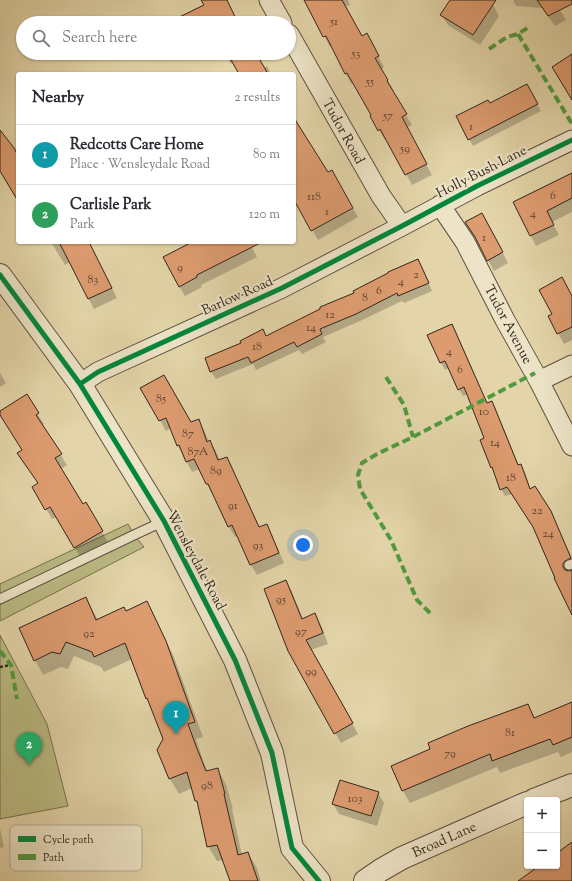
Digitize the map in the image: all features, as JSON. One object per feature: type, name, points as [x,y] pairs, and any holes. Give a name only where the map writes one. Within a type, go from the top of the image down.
[{"type":"street","points":[[269,0],[278,16]]},
{"type":"street","name":"Tudor Road","points":[[296,46],[381,196],[402,226]]},
{"type":"street","name":"Holly Bush Lane","points":[[402,226],[506,171],[572,140]]},
{"type":"street","name":"Tudor Avenue","points":[[440,206],[465,242],[572,446]]},
{"type":"street","name":"Barlow Road","points":[[80,384],[98,372],[282,288],[402,226]]},
{"type":"street","name":"Wensleydale Road","points":[[0,275],[80,384],[164,521],[235,660],[272,753],[292,848],[318,881]]},
{"type":"street","points":[[539,381],[572,365]]},
{"type":"street","points":[[541,797],[572,784]]},
{"type":"street","name":"Broad Lane","points":[[365,881],[402,858],[524,804]]},
{"type":"lane","points":[[0,599],[164,521]]},
{"type":"path","points":[[0,667],[11,665]]},
{"type":"green space","points":[[128,524],[134,535],[144,547],[0,621],[0,584]]},
{"type":"green space","points":[[0,635],[47,724],[68,806],[0,819]]},
{"type":"building","points":[[201,0],[227,0],[235,16],[181,16],[204,5]]},
{"type":"building","points":[[304,0],[342,0],[362,36],[367,33],[379,56],[375,58],[407,114],[402,117],[427,164],[405,175],[380,129],[378,131],[370,116],[371,115],[347,73],[345,74],[326,36],[323,37]]},
{"type":"building","points":[[450,0],[496,0],[473,35],[440,15]]},
{"type":"building","points":[[537,0],[572,0],[572,4],[548,16]]},
{"type":"building","points":[[572,54],[572,100],[552,67]]},
{"type":"building","points":[[231,60],[260,60],[267,72],[238,72]]},
{"type":"building","points":[[527,84],[538,104],[468,140],[456,116],[488,100],[490,103]]},
{"type":"building","points":[[296,121],[328,172],[332,170],[353,208],[311,231],[296,204]]},
{"type":"building","points":[[0,130],[16,152],[16,198],[0,171]]},
{"type":"building","points":[[572,173],[572,198],[547,211],[554,225],[530,236],[513,202]]},
{"type":"building","points":[[482,213],[503,252],[487,261],[475,237],[465,222]]},
{"type":"building","points":[[60,244],[90,244],[112,288],[88,299]]},
{"type":"building","points":[[188,244],[258,244],[197,275],[197,277],[179,287],[163,257]]},
{"type":"building","points":[[418,259],[429,283],[398,296],[397,293],[356,314],[320,329],[322,334],[297,347],[294,342],[251,363],[248,357],[210,372],[205,358],[241,343],[240,341],[263,329],[266,336],[320,309],[320,307],[354,293],[353,291],[388,272]]},
{"type":"building","points":[[562,277],[572,296],[572,327],[557,334],[548,316],[552,314],[539,290]]},
{"type":"building","points":[[452,324],[487,403],[492,401],[518,465],[521,464],[530,489],[535,486],[551,511],[571,558],[565,561],[563,567],[568,571],[572,570],[572,615],[554,578],[533,527],[507,487],[500,490],[480,440],[484,438],[464,387],[458,390],[445,361],[440,363],[427,335]]},
{"type":"building","points":[[164,375],[191,422],[199,419],[207,442],[210,440],[218,460],[227,457],[259,527],[267,524],[279,553],[250,565],[232,525],[228,527],[208,484],[206,484],[194,459],[186,462],[179,445],[177,446],[166,418],[159,421],[140,388]]},
{"type":"building","points":[[27,394],[39,413],[36,415],[62,454],[55,458],[83,504],[86,502],[103,531],[74,548],[50,507],[45,510],[32,487],[38,483],[17,453],[22,450],[0,415],[0,411]]},
{"type":"building","points":[[286,580],[302,619],[315,613],[323,633],[306,640],[353,723],[334,734],[288,651],[264,589]]},
{"type":"building","points":[[86,597],[96,620],[124,607],[126,611],[147,601],[166,641],[195,722],[188,724],[206,771],[218,768],[238,855],[248,852],[258,881],[230,881],[217,845],[207,847],[197,801],[195,801],[187,772],[169,779],[157,750],[163,739],[125,643],[94,657],[92,652],[66,642],[60,654],[52,652],[34,661],[19,628]]},
{"type":"building","points":[[572,702],[572,737],[553,745],[550,739],[492,761],[490,754],[402,791],[391,766],[430,749],[428,743],[468,726],[528,704],[534,718]]},
{"type":"building","points":[[340,780],[379,792],[371,816],[332,804]]},
{"type":"building","points":[[572,842],[572,881],[518,881],[535,869],[560,869],[560,851]]},
{"type":"marked path","points":[[489,49],[507,37],[518,34],[529,27]]},
{"type":"marked path","points":[[518,34],[572,124]]},
{"type":"marked path","points":[[430,613],[417,600],[391,540],[360,489],[358,475],[362,463],[535,373]]},
{"type":"marked path","points":[[386,377],[404,405],[413,437]]},
{"type":"marked path","points":[[0,651],[11,665],[17,699]]},
{"type":"cycle path","points":[[80,384],[98,372],[282,288],[477,186],[572,140]]},
{"type":"cycle path","points":[[0,275],[80,384],[164,521],[235,660],[272,753],[292,848],[319,881]]},
{"type":"place","name":"Redcotts Care Home","points":[[176,734]]},
{"type":"place","name":"Carlisle Park","points":[[29,765]]}]
